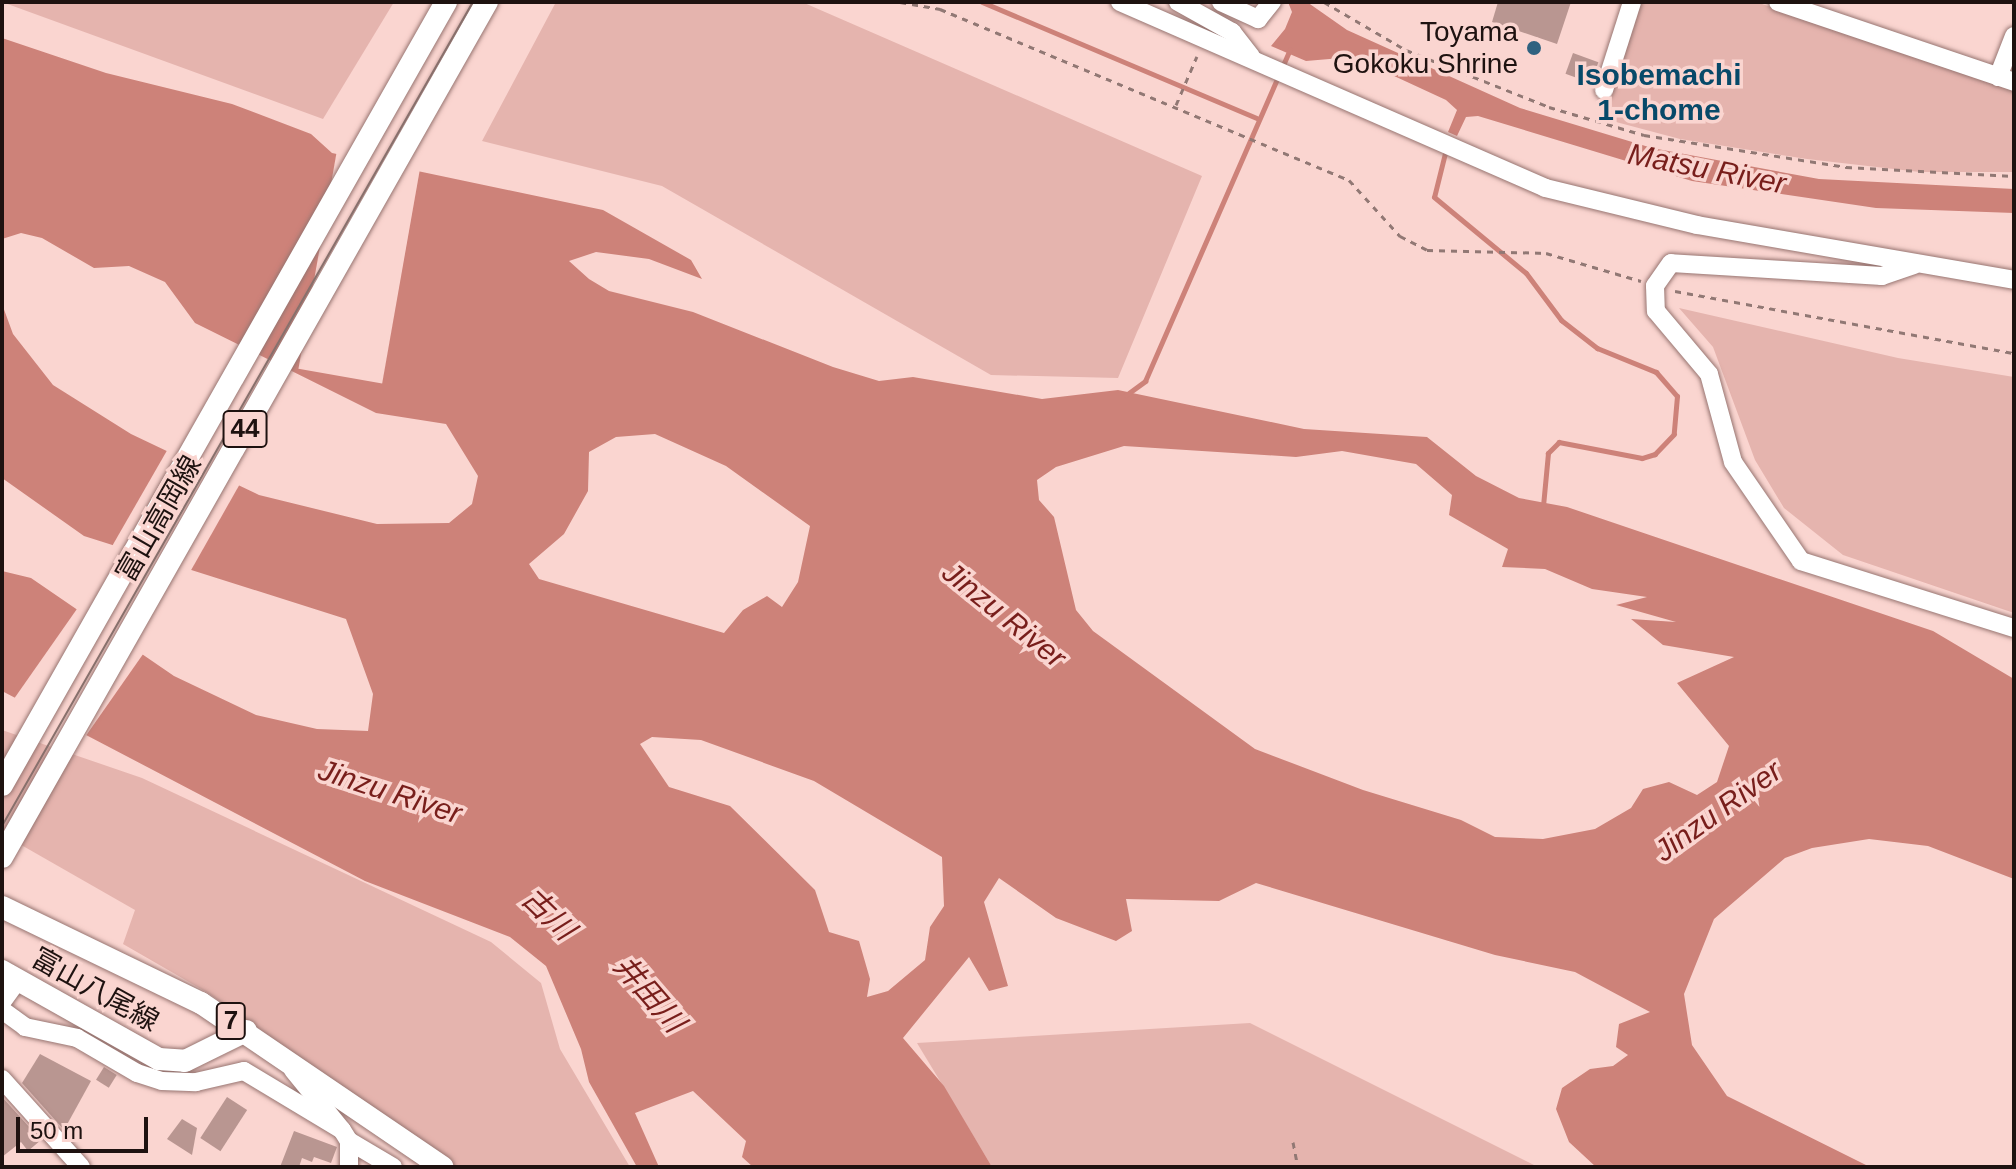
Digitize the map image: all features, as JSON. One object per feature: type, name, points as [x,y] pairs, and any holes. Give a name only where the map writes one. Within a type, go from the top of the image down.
[{"type":"main road","name":"富山高岡線","points":[[2,785],[446,2]]},
{"type":"main road","name":"富山高岡線","points":[[2,857],[487,2]]},
{"type":"main road","name":"富山八尾線","points":[[2,907],[201,1003],[282,1055],[442,1167]]},
{"type":"main road","name":"富山八尾線","points":[[9,976],[159,1059],[185,1061],[246,1031]]},
{"type":"street","points":[[1120,2],[1545,188],[1697,225],[2014,280]]},
{"type":"street","points":[[1178,2],[1232,32],[1253,59]]},
{"type":"street","points":[[1221,2],[1258,19],[1272,2]]},
{"type":"street","points":[[1604,90],[1632,2]]},
{"type":"street","points":[[1778,2],[1836,11],[2006,79],[2014,36]]},
{"type":"street","points":[[1917,264],[1882,276],[1671,263],[1655,286],[1656,311],[1709,374],[1733,462],[1801,561],[2014,628]]},
{"type":"street","points":[[2,1002],[9,976]]},
{"type":"street","points":[[2,1010],[25,1027],[77,1038],[137,1073],[162,1081],[196,1082],[244,1071],[393,1167]]},
{"type":"street","points":[[282,1055],[346,1135],[349,1167]]},
{"type":"street","points":[[2,1079],[81,1167]]},
{"type":"path","points":[[900,2],[940,9],[1279,147],[1349,180],[1400,236],[1427,250],[1546,253],[1655,286],[2014,353]]},
{"type":"path","points":[[1324,2],[1406,50],[1549,107],[1644,135],[1846,167],[2014,176]]},
{"type":"path","points":[[1176,105],[1204,38]]},
{"type":"path","points":[[1293,1142],[1298,1167]]},
{"type":"shaded area","points":[[2,2],[394,2],[323,119]]},
{"type":"shaded area","points":[[556,2],[802,2],[1202,176],[1118,378],[991,375],[662,186],[482,141]]},
{"type":"shaded area","points":[[1637,2],[1756,2],[2014,89],[2014,172],[1920,172],[1807,159],[1680,139],[1601,118]]},
{"type":"shaded area","points":[[1679,308],[1898,358],[2014,377],[2014,613],[1843,555],[1784,508],[1755,460],[1713,347]]},
{"type":"shaded area","points":[[2,730],[142,778],[491,942],[541,983],[560,1049],[630,1167],[456,1167],[208,993],[123,944],[135,910],[2,834]]},
{"type":"shaded area","points":[[1250,1023],[1538,1167],[992,1167],[917,1043]]},
{"type":"water","name":"Matsu River","points":[[1288,2],[1307,2],[1347,30],[1520,108],[1652,148],[1819,179],[2014,189],[2014,213],[1876,208],[1692,181],[1478,116],[1466,117],[1457,136],[1448,132],[1457,110],[1446,100],[1353,57],[1306,61],[1271,46],[1285,29],[1292,12]]},
{"type":"water","points":[[2,38],[106,73],[232,104],[311,134],[332,153],[603,210],[691,260],[702,279],[649,259],[596,252],[569,261],[589,279],[609,291],[693,312],[833,367],[879,381],[913,377],[1042,399],[1118,390],[1304,429],[1427,437],[1476,476],[1519,498],[1567,507],[1933,631],[2014,679],[2014,879],[1928,846],[1869,839],[1812,848],[1785,858],[1714,919],[1684,994],[1692,1045],[1727,1096],[1870,1167],[1596,1167],[1569,1142],[1556,1109],[1562,1088],[1590,1069],[1613,1066],[1628,1055],[1616,1047],[1619,1024],[1650,1012],[1575,972],[1495,955],[1256,883],[1219,901],[1126,899],[1132,931],[1116,941],[1056,918],[999,878],[984,902],[1008,986],[989,991],[969,957],[903,1038],[944,1086],[992,1167],[753,1167],[742,1157],[746,1141],[693,1091],[635,1113],[659,1167],[637,1167],[589,1082],[581,1049],[546,966],[510,937],[365,881],[2,691],[2,571],[31,578],[174,676],[256,715],[317,729],[368,731],[373,694],[346,619],[84,536],[2,478],[2,304],[13,334],[53,385],[131,434],[259,495],[377,524],[449,523],[472,504],[478,476],[446,424],[376,413],[195,323],[165,282],[129,266],[94,268],[42,238],[21,233],[2,239]],"holes":[[[655,434],[726,466],[810,526],[798,582],[782,607],[767,596],[743,610],[724,633],[539,579],[529,564],[564,534],[588,491],[589,452],[616,437]],[[1124,446],[1296,457],[1342,451],[1416,464],[1452,495],[1449,515],[1508,549],[1502,567],[1545,569],[1592,589],[1647,597],[1616,605],[1676,622],[1631,619],[1663,645],[1734,657],[1677,683],[1729,746],[1717,782],[1697,795],[1669,782],[1643,789],[1631,808],[1595,829],[1543,839],[1495,837],[1461,820],[1363,790],[1255,749],[1093,631],[1076,610],[1054,517],[1039,500],[1037,480],[1056,467]],[[652,737],[701,740],[814,781],[942,857],[944,906],[930,927],[925,960],[888,991],[867,997],[870,979],[859,941],[829,932],[815,890],[730,806],[669,787],[640,744]]]},
{"type":"pier","points":[[337,150],[421,165],[382,383],[298,369]]},
{"type":"pier","points":[[169,447],[241,482],[190,572],[111,548]]},
{"type":"pier","points":[[79,606],[145,652],[78,747],[12,701]]},
{"type":"building","points":[[1498,2],[1571,2],[1557,44],[1492,22]]},
{"type":"building","points":[[1573,53],[1598,62],[1591,83],[1565,74]]},
{"type":"building","points":[[40,1054],[91,1081],[64,1130],[22,1083]]},
{"type":"building","points":[[104,1067],[117,1075],[109,1088],[96,1080]]},
{"type":"building","points":[[2,1097],[41,1140],[28,1151],[21,1142],[2,1157]]},
{"type":"building","points":[[227,1097],[247,1110],[220,1151],[200,1138]]},
{"type":"building","points":[[182,1119],[197,1128],[192,1155],[167,1139]]},
{"type":"building","points":[[294,1131],[337,1147],[331,1163],[314,1157],[312,1162],[302,1158],[299,1167],[280,1167]]},
{"type":"waterway","points":[[982,2],[1257,118]]},
{"type":"waterway","points":[[1126,395],[1145,381],[1290,49]]},
{"type":"waterway","points":[[1446,149],[1434,197],[1526,273],[1561,320],[1597,348],[1656,372],[1677,396],[1674,434],[1655,454],[1642,458],[1559,442],[1548,453],[1543,506]]},
{"type":"tram line","points":[[2,826],[473,2]]},
{"type":"place","name":"Toyama Gokoku Shrine","points":[[1534,48]]},
{"type":"district","name":"Isobemachi 1-chome","points":[[1659,92]]},
{"type":"water label","name":"Jinzu River","points":[[1004,615]]},
{"type":"water label","name":"Jinzu River","points":[[390,792]]},
{"type":"water label","name":"Jinzu River","points":[[1718,811]]},
{"type":"water label","name":"古川","points":[[548,914]]},
{"type":"water label","name":"井田川","points":[[649,994]]}]
